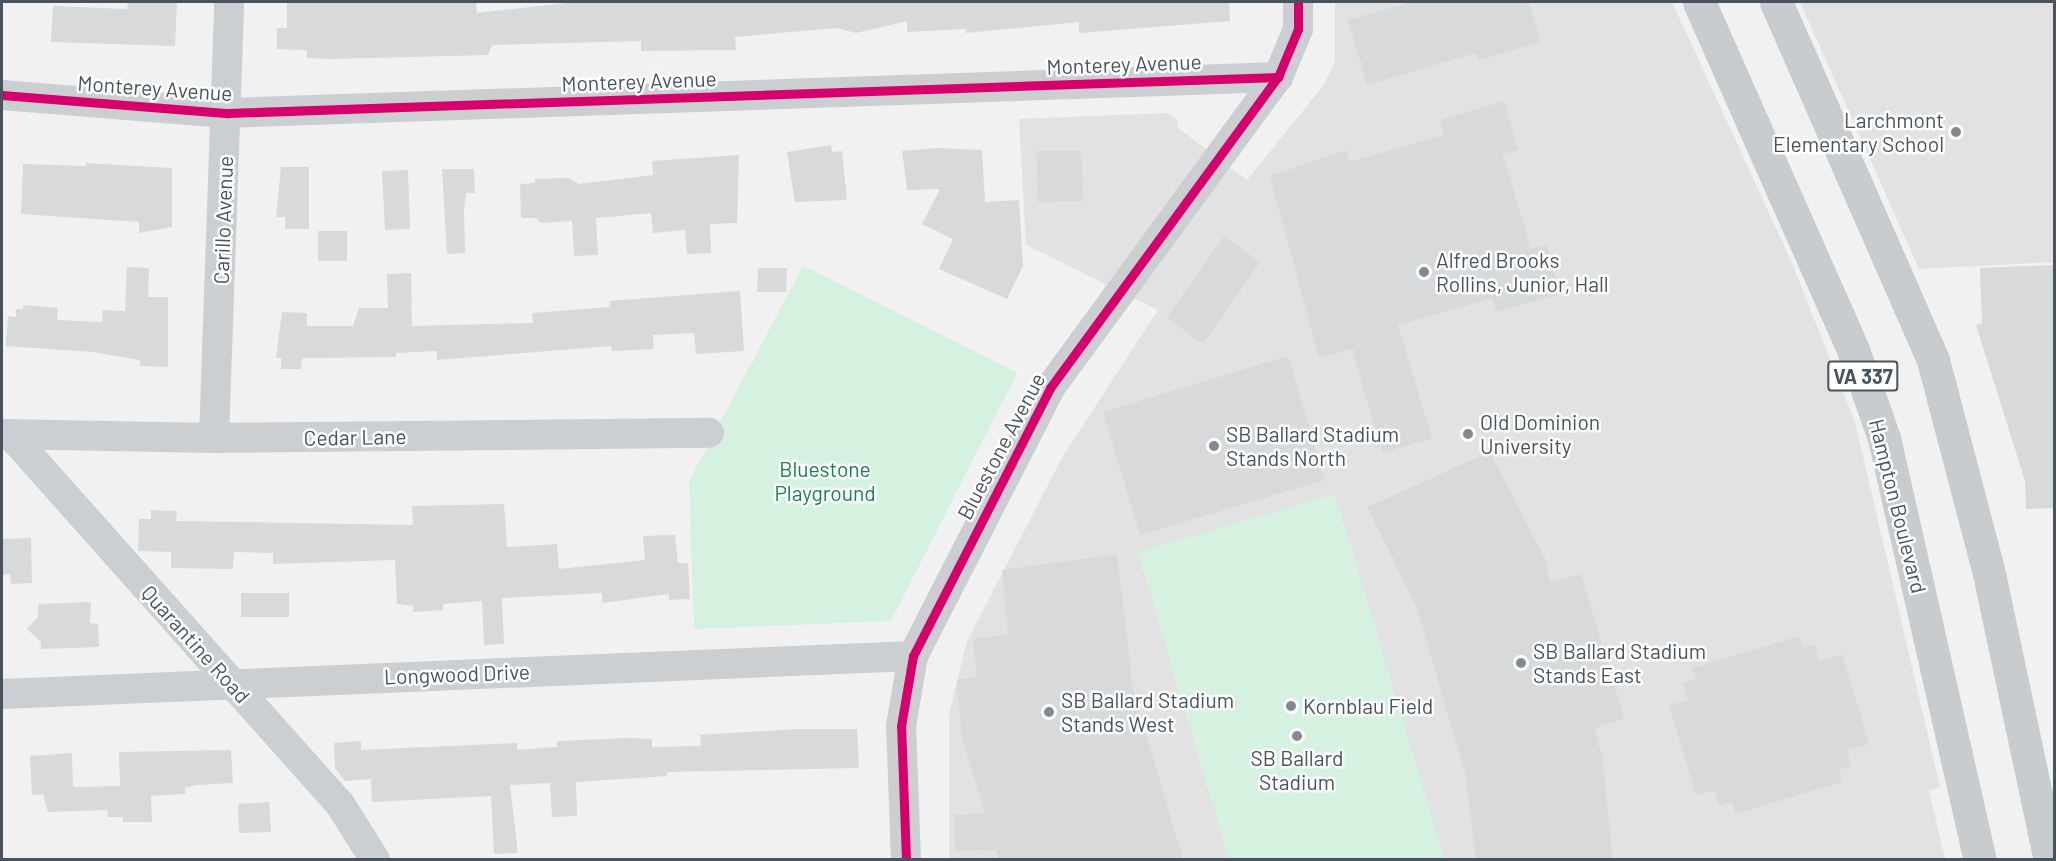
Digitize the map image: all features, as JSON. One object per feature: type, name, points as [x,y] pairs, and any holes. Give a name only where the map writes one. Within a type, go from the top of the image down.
[{"type":"main road","name":"Hampton Boulevard","points":[[1699,2],[1853,350],[1884,438],[1980,860]]},
{"type":"main road","name":"VA 337","points":[[1776,2],[1933,360],[1988,569],[2050,860]]},
{"type":"street","name":"Carillo Avenue","points":[[214,438],[228,113],[229,2]]},
{"type":"street","name":"Bluestone Avenue","points":[[906,860],[901,726],[913,656],[1050,388],[1278,77],[1298,29],[1298,2]]},
{"type":"street","name":"Monterey Avenue","points":[[2,95],[228,113],[1278,77]]},
{"type":"street","name":"Cedar Lane","points":[[6,434],[214,438],[709,433]]},
{"type":"street","name":"Quarantine Road","points":[[6,434],[340,804],[375,860]]},
{"type":"street","name":"Longwood Drive","points":[[2,694],[913,656]]},
{"type":"shaded area","name":"Old Dominion University","points":[[1335,2],[1672,2],[1792,263],[1855,422],[1940,787],[1929,791],[1945,859],[949,860],[949,714],[967,641],[1063,456],[1158,310],[1026,245],[1019,119],[1168,113],[1177,119],[1178,128],[1247,180],[1323,86],[1335,62]]},
{"type":"shaded area","name":"Larchmont Elementary School","points":[[1800,2],[2054,2],[2054,262],[1919,269]]},
{"type":"green space","name":"Bluestone Playground","points":[[803,266],[1017,373],[891,621],[694,629],[689,481]]},
{"type":"green space","name":"Kornblau Field","points":[[1335,494],[1444,859],[1229,859],[1138,552]]},
{"type":"building","points":[[128,2],[177,2],[175,46],[51,42],[53,6],[127,9]]},
{"type":"building","points":[[287,2],[476,2],[477,13],[576,2],[1229,2],[1230,21],[1079,33],[1079,22],[966,33],[966,29],[907,32],[907,21],[856,33],[837,28],[735,37],[736,50],[641,51],[641,41],[492,45],[488,55],[330,59],[307,58],[307,50],[277,49],[277,28],[287,28]]},
{"type":"building","points":[[1411,2],[1529,2],[1541,42],[1479,60],[1476,53],[1367,85],[1348,20]]},
{"type":"building","name":"Alfred Brooks Rollins, Junior, Hall","points":[[1504,101],[1518,150],[1503,154],[1531,249],[1546,245],[1560,294],[1496,312],[1492,298],[1398,325],[1432,438],[1382,453],[1352,349],[1319,358],[1270,176],[1346,150],[1350,162],[1444,135],[1440,120]]},
{"type":"building","points":[[831,145],[832,152],[842,151],[847,200],[795,202],[787,152]]},
{"type":"building","points":[[937,148],[982,150],[985,202],[1019,200],[1023,266],[1007,299],[939,269],[953,239],[922,224],[940,189],[907,190],[902,151]]},
{"type":"building","points":[[1036,151],[1081,151],[1083,201],[1038,202]]},
{"type":"building","points":[[739,155],[737,223],[710,224],[711,253],[687,254],[685,230],[653,233],[651,213],[596,218],[598,255],[574,256],[572,221],[540,223],[536,218],[521,218],[520,184],[535,183],[535,179],[569,178],[579,184],[653,175],[652,161]]},
{"type":"building","points":[[86,163],[172,168],[172,227],[139,233],[139,222],[21,214],[23,164],[86,166]]},
{"type":"building","points":[[281,167],[309,167],[309,229],[285,229],[285,217],[276,217]]},
{"type":"building","points":[[442,169],[474,169],[475,193],[466,193],[464,209],[465,253],[447,254]]},
{"type":"building","points":[[408,170],[410,229],[385,230],[382,171]]},
{"type":"building","points":[[318,231],[347,231],[347,261],[318,261]]},
{"type":"building","points":[[1224,236],[1260,262],[1203,344],[1167,318]]},
{"type":"building","points":[[2055,265],[2055,508],[2026,509],[2025,481],[1976,325],[1982,324],[1980,268]]},
{"type":"building","points":[[127,267],[149,268],[148,297],[168,297],[168,367],[140,366],[140,360],[92,352],[6,346],[8,316],[16,317],[16,309],[23,309],[23,305],[58,308],[57,320],[102,322],[103,310],[125,311]]},
{"type":"building","points":[[758,268],[787,268],[786,292],[757,292]]},
{"type":"building","points":[[411,273],[412,326],[533,323],[532,313],[610,307],[609,301],[740,291],[744,351],[696,354],[694,333],[653,335],[654,349],[612,351],[611,346],[437,360],[437,351],[396,353],[396,357],[306,358],[302,359],[301,369],[281,369],[281,358],[276,358],[282,312],[307,313],[307,326],[353,326],[359,308],[388,308],[387,274]]},
{"type":"building","name":"SB Ballard Stadium Stands North","points":[[1288,356],[1325,480],[1140,535],[1103,412]]},
{"type":"building","name":"SB Ballard Stadium Stands East","points":[[1490,452],[1545,559],[1550,582],[1581,574],[1624,718],[1595,728],[1602,755],[1613,860],[1476,860],[1466,777],[1417,608],[1367,507]]},
{"type":"building","points":[[504,504],[507,547],[557,544],[559,569],[645,560],[643,536],[675,535],[678,563],[688,563],[690,599],[669,600],[669,594],[602,603],[602,593],[502,598],[504,644],[484,645],[482,601],[443,604],[443,610],[413,612],[413,606],[397,604],[395,560],[273,564],[273,553],[234,552],[233,569],[171,568],[171,552],[138,551],[139,519],[151,519],[151,510],[177,511],[176,521],[413,525],[412,506]]},
{"type":"building","points":[[31,538],[32,583],[11,584],[10,574],[2,575],[2,539]]},
{"type":"building","name":"SB Ballard Stadium Stands West","points":[[1117,554],[1133,689],[1183,860],[999,860],[996,850],[955,851],[954,815],[985,813],[961,735],[957,680],[977,677],[973,639],[1008,634],[1002,570]]},
{"type":"building","points":[[241,593],[289,593],[289,617],[241,617]]},
{"type":"building","points":[[91,602],[90,623],[98,624],[99,647],[41,649],[41,642],[27,629],[38,617],[38,604]]},
{"type":"building","points":[[1799,636],[1803,648],[1815,644],[1820,661],[1842,654],[1869,744],[1847,750],[1851,766],[1839,770],[1842,782],[1735,814],[1732,802],[1719,806],[1714,790],[1696,795],[1669,705],[1688,700],[1683,683],[1696,679],[1692,668]]},
{"type":"building","points":[[797,729],[857,729],[859,768],[667,772],[667,776],[576,782],[577,816],[552,817],[550,783],[510,785],[518,853],[494,854],[491,796],[372,802],[371,779],[345,781],[335,768],[334,743],[361,741],[361,750],[517,743],[517,750],[557,747],[557,741],[628,738],[652,739],[652,747],[701,746],[700,735]]},
{"type":"building","points":[[231,750],[233,783],[196,785],[185,788],[185,794],[151,796],[152,822],[123,822],[123,817],[108,817],[107,810],[48,812],[43,794],[32,795],[30,756],[72,753],[73,787],[120,786],[119,752]]},
{"type":"building","points":[[269,802],[271,832],[239,833],[238,804]]},
{"type":"cycle path","points":[[906,860],[901,726],[913,656],[1050,388],[1278,77],[1298,29],[1298,2]]},
{"type":"cycle path","points":[[2,95],[228,113],[1278,77]]},
{"type":"place","name":"Larchmont Elementary School","points":[[1956,132]]},
{"type":"place","name":"Alfred Brooks Rollins, Junior, Hall","points":[[1424,272]]},
{"type":"place","name":"Old Dominion University","points":[[1468,434]]},
{"type":"place","name":"SB Ballard Stadium Stands North","points":[[1214,446]]},
{"type":"place","name":"SB Ballard Stadium Stands East","points":[[1521,663]]},
{"type":"place","name":"Kornblau Field","points":[[1291,706]]},
{"type":"place","name":"SB Ballard Stadium Stands West","points":[[1049,712]]},
{"type":"place","name":"SB Ballard Stadium","points":[[1297,736]]}]
